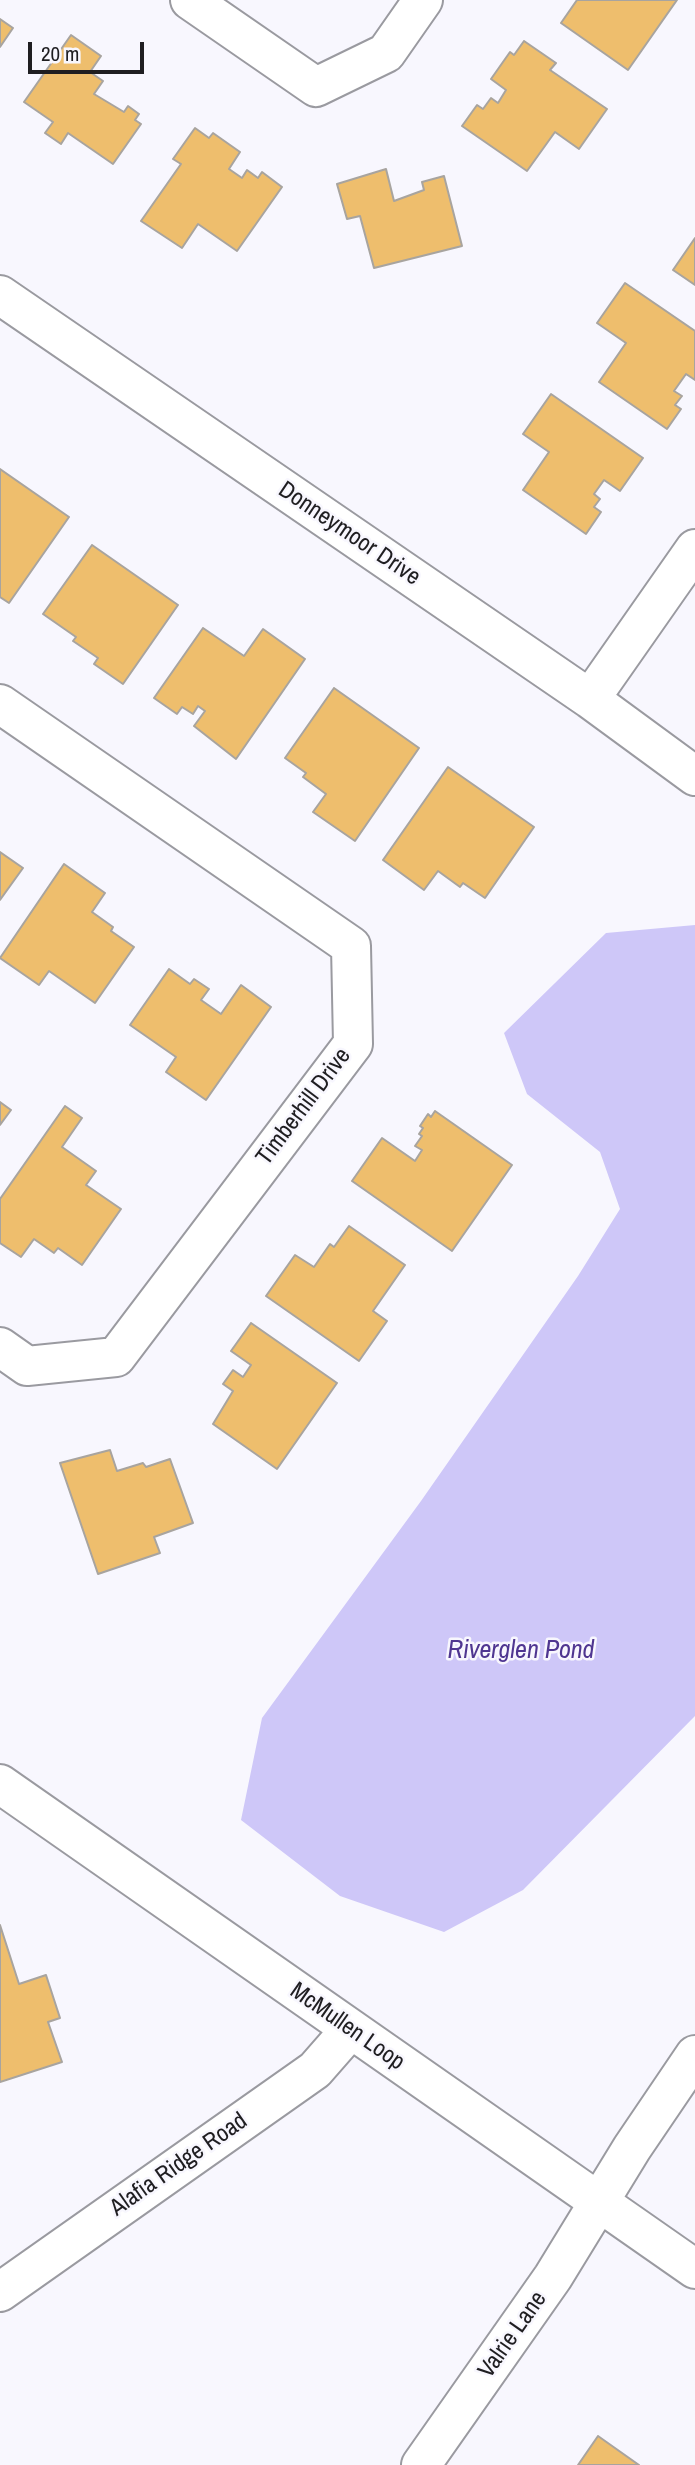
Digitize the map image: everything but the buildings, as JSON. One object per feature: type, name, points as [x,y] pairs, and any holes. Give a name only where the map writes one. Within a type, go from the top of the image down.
[{"type":"street","points":[[190,0],[316,87],[386,52],[423,0]]},
{"type":"street","name":"Donneymoor Drive","points":[[0,295],[590,699],[695,776]]},
{"type":"street","points":[[590,699],[695,549]]},
{"type":"street","name":"Timberhill Drive","points":[[0,704],[352,947],[353,1044],[116,1357],[27,1366],[0,1347]]},
{"type":"street","name":"McMullen Loop","points":[[0,1783],[695,2269]]},
{"type":"street","name":"Alafia Ridge Road","points":[[0,2292],[315,2070],[350,2029]]},
{"type":"street","name":"Valrie Lane","points":[[421,2465],[553,2277],[695,2055]]},
{"type":"water","name":"Riverglen Pond","points":[[695,925],[695,1716],[523,1890],[444,1932],[340,1896],[241,1820],[262,1718],[421,1501],[578,1276],[620,1209],[600,1152],[527,1094],[504,1033],[606,933]]}]
